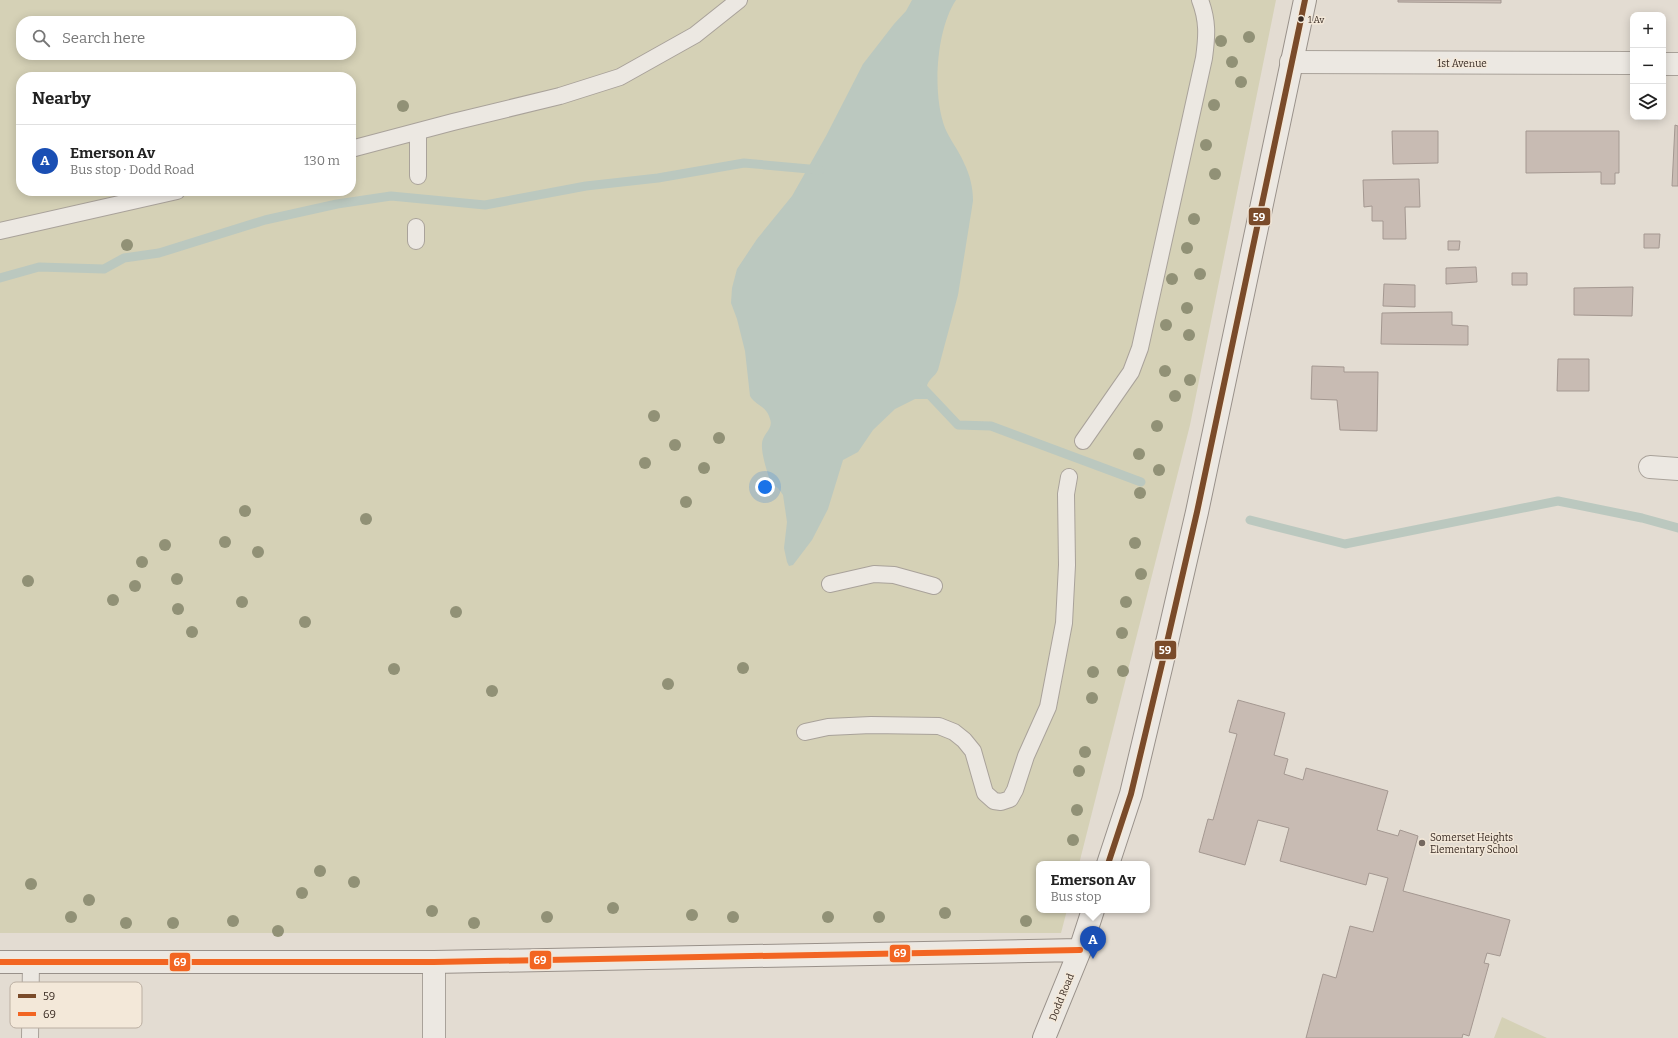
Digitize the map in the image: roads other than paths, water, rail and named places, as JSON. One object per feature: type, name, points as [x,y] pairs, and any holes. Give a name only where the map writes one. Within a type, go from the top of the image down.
[{"type":"street","points":[[1109,861],[1131,794],[1197,512],[1305,0]]},
{"type":"street","name":"1st Avenue","points":[[1291,62],[1630,63]]},
{"type":"street","points":[[1666,64],[1678,64]]},
{"type":"street","points":[[1650,467],[1678,469]]},
{"type":"street","name":"Dodd Road","points":[[1044,1038],[1080,950],[1092,913]]},
{"type":"street","points":[[0,962],[434,962],[1080,950]]},
{"type":"street","points":[[434,962],[434,1038]]},
{"type":"lane","points":[[356,148],[560,96],[620,78],[695,35],[739,0]]},
{"type":"lane","points":[[1083,441],[1131,372],[1140,348],[1204,58],[1207,33],[1204,10],[1200,0]]},
{"type":"lane","points":[[418,132],[418,176]]},
{"type":"lane","points":[[0,232],[155,196]]},
{"type":"lane","points":[[805,732],[828,727],[872,725],[939,726],[954,732],[964,740],[973,751],[985,793],[994,801],[1001,802],[1010,798],[1015,790],[1026,756],[1048,707],[1064,623],[1067,565],[1066,494],[1069,477]]},
{"type":"lane","points":[[830,584],[874,574],[894,575],[934,586]]},
{"type":"lane","points":[[31,962],[31,982]]},
{"type":"lane","points":[[30,1028],[30,1038]]},
{"type":"waterway","points":[[0,278],[39,267],[104,269],[124,258],[159,253],[265,220],[337,204],[391,196],[485,205],[586,186],[658,178],[744,163],[820,170]]},
{"type":"waterway","points":[[924,389],[958,425],[991,426],[1141,482]]},
{"type":"waterway","points":[[1250,520],[1345,544],[1558,501],[1642,518],[1678,528]]},
{"type":"place","name":"1 Av","points":[[1301,19]]},
{"type":"place","name":"Somerset Heights Elementary School","points":[[1422,843]]},
{"type":"place","name":"Emerson Av","points":[[1093,959]]}]
